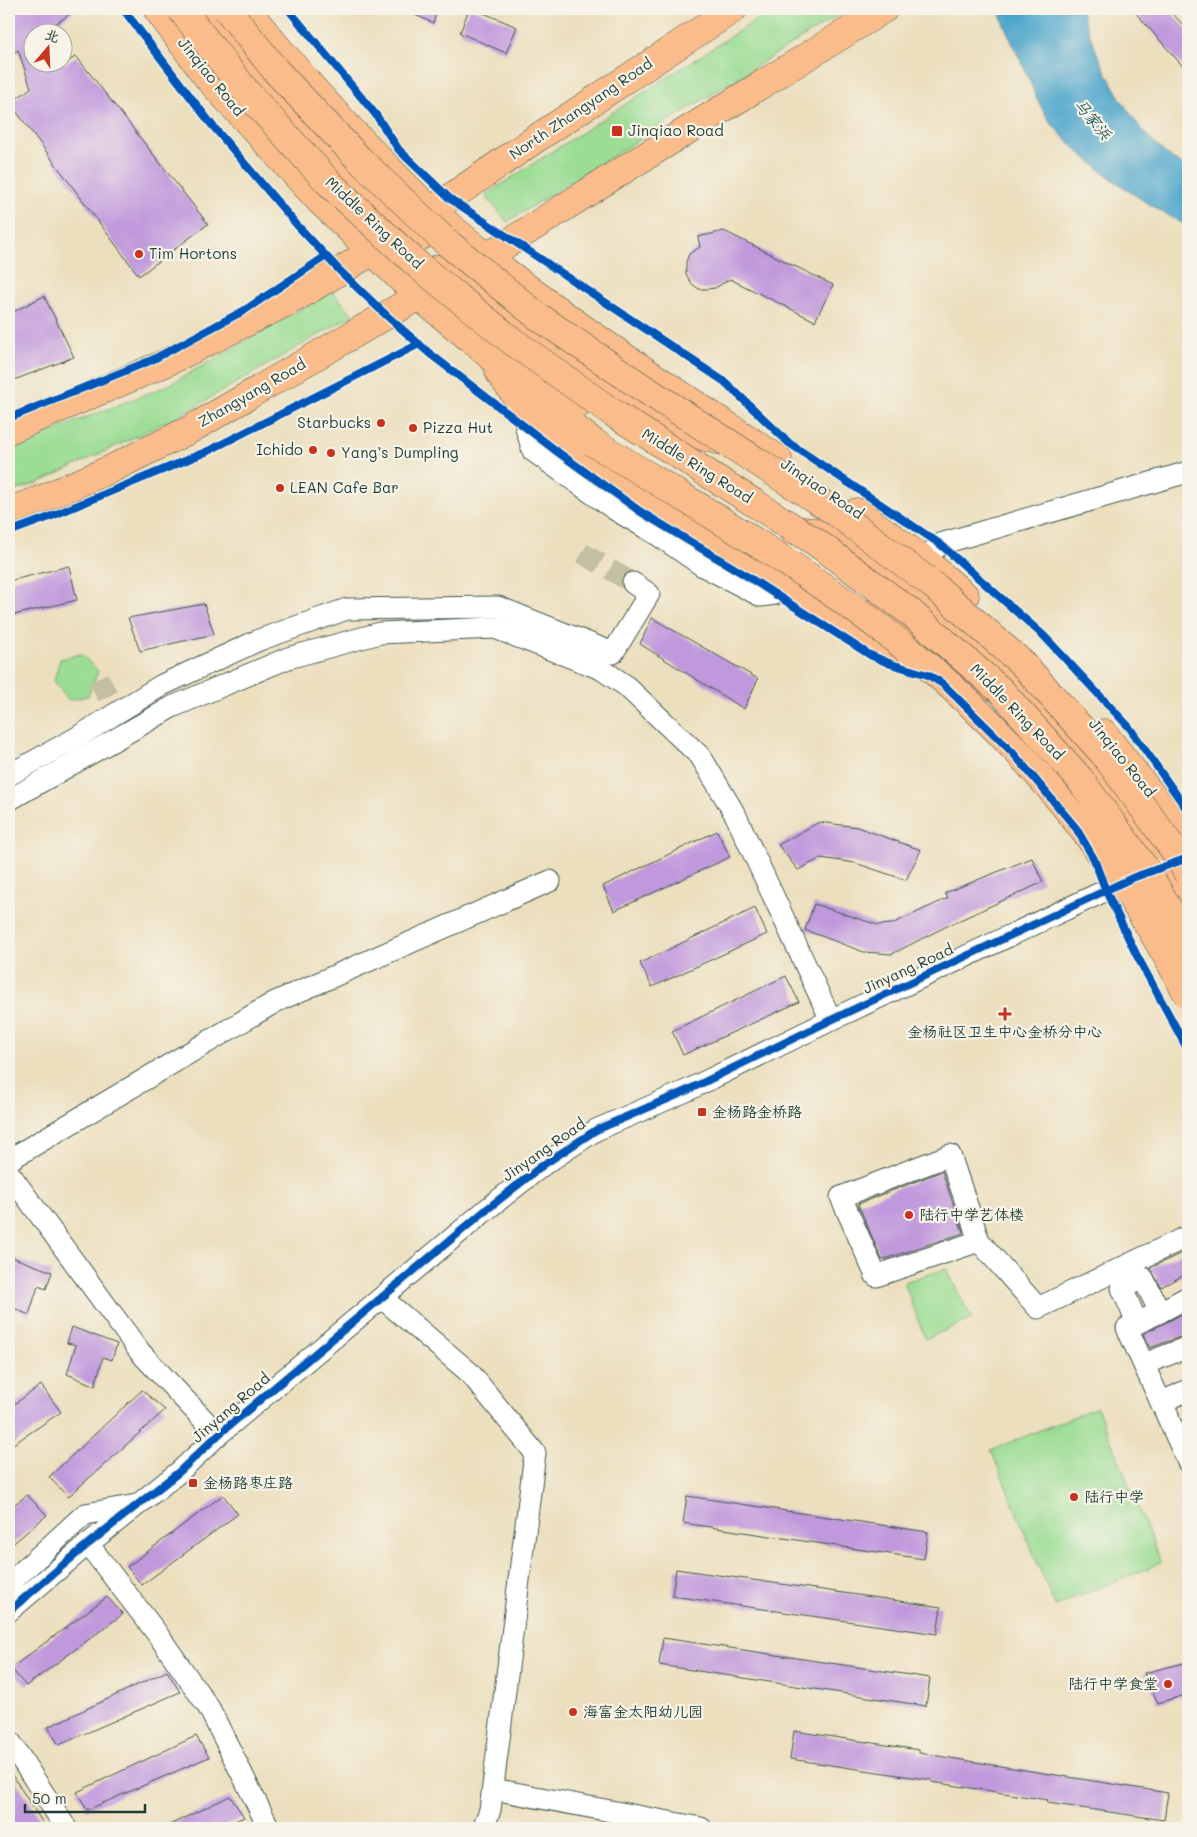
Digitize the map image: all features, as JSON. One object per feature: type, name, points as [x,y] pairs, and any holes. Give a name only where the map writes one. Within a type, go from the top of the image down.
[{"type":"main road","name":"Jinqiao Road","points":[[157,9],[208,78],[319,200],[419,296],[484,350],[544,381],[606,419],[880,602],[947,642]]},
{"type":"main road","points":[[183,9],[215,31],[232,46],[332,158],[392,218],[439,246],[486,257],[884,9]]},
{"type":"main road","name":"Middle Ring Road","points":[[183,9],[248,94],[318,170],[419,266],[512,341],[613,413],[817,543],[910,612],[947,642],[1000,690],[1079,778],[1146,870],[1188,943]]},
{"type":"main road","points":[[227,9],[276,71],[352,152],[445,241],[536,315],[637,384],[837,513],[933,585],[1022,664],[1104,754],[1177,854],[1188,874]]},
{"type":"main road","name":"Jinqiao Road","points":[[246,9],[289,62],[353,132],[431,211],[486,257],[558,311],[824,489],[924,560],[1034,658],[1113,744],[1166,813],[1188,846]]},
{"type":"main road","name":"North Zhangyang Road","points":[[431,211],[534,140],[733,9]]},
{"type":"main road","points":[[9,430],[163,364],[295,298],[373,251],[431,211]]},
{"type":"main road","points":[[373,251],[419,260],[453,276],[482,295],[523,328],[589,376],[656,419],[679,430],[771,454]]},
{"type":"main road","name":"Zhangyang Road","points":[[9,511],[111,469],[191,429],[486,257]]},
{"type":"main road","name":"Jinqiao Road","points":[[484,350],[525,409],[582,457],[787,587],[851,630],[890,646],[947,642]]},
{"type":"main road","points":[[484,350],[537,399],[593,442],[799,571],[863,615],[918,658],[970,705],[1016,750],[1060,798],[1105,856],[1142,912],[1188,995]]},
{"type":"main road","points":[[772,529],[823,533],[839,538],[904,584],[990,705],[1066,788],[1132,878],[1188,978]]},
{"type":"main road","points":[[947,642],[1014,679],[1092,765],[1142,832],[1167,849],[1188,854]]},
{"type":"main road","points":[[947,642],[1030,736],[1094,819],[1133,879],[1167,941],[1188,988]]},
{"type":"main road","points":[[1132,878],[1162,881],[1182,894],[1188,905]]},
{"type":"street","points":[[924,560],[940,544],[1188,472]]},
{"type":"street","points":[[9,775],[76,738],[162,685],[259,640],[347,609],[498,606],[613,653],[649,594],[633,583]]},
{"type":"street","points":[[9,800],[172,707],[288,658],[380,633],[495,628],[601,669],[625,685],[701,757],[736,816],[831,1020]]},
{"type":"street","name":"Jinyang Road","points":[[9,1611],[88,1544],[179,1472],[218,1436],[486,1210],[543,1165],[596,1130],[686,1091],[831,1020],[1132,878],[1188,858]]},
{"type":"street","points":[[9,1160],[275,1002],[550,881]]},
{"type":"street","points":[[980,1241],[876,1276],[841,1197],[950,1155],[980,1241],[1038,1308],[1188,1236]]},
{"type":"street","points":[[9,1173],[140,1352],[218,1436]]},
{"type":"street","points":[[1137,1323],[1122,1288],[1143,1278],[1160,1312]]},
{"type":"street","points":[[1186,1449],[1127,1328],[1188,1297]]},
{"type":"street","points":[[382,1298],[470,1373],[536,1453],[493,1789],[490,1810],[483,1828]]},
{"type":"street","points":[[1144,1364],[1188,1347]]},
{"type":"street","points":[[1162,1402],[1188,1390]]},
{"type":"street","points":[[9,1598],[13,1580],[85,1514],[137,1505]]},
{"type":"street","points":[[88,1544],[156,1632],[209,1708],[269,1828]]},
{"type":"street","points":[[9,1740],[66,1828]]},
{"type":"street","points":[[493,1789],[701,1828]]},
{"type":"green space","points":[[773,9],[848,9],[507,222],[485,195]]},
{"type":"green space","points":[[332,291],[353,315],[179,416],[38,483],[9,493],[9,448],[169,385]]},
{"type":"green space","points":[[81,654],[98,671],[88,696],[69,700],[54,681],[60,659]]},
{"type":"green space","points":[[946,1269],[972,1319],[925,1339],[904,1282]]},
{"type":"green space","points":[[1097,1407],[1161,1563],[1055,1606],[991,1450]]},
{"type":"water","name":"马家浜","points":[[998,9],[1081,9],[1088,31],[1108,77],[1135,121],[1151,140],[1169,156],[1188,168],[1188,226],[1133,194],[1097,167],[1064,138],[1043,110]]},
{"type":"building","points":[[9,9],[77,9],[58,22],[22,22],[22,62],[18,50],[9,56]]},
{"type":"building","points":[[402,9],[438,9],[433,23]]},
{"type":"building","points":[[469,9],[474,9],[517,27],[506,53],[460,33]]},
{"type":"building","points":[[1132,9],[1168,9],[1188,30],[1188,72]]},
{"type":"building","points":[[76,56],[208,224],[139,276],[10,103],[31,88],[26,72],[72,72],[72,59]]},
{"type":"building","points":[[724,231],[833,285],[815,321],[730,279],[715,288],[699,289],[692,284],[686,274],[686,262],[689,254],[700,247],[698,237]]},
{"type":"building","points":[[44,296],[74,357],[9,382],[9,314]]},
{"type":"building","points":[[69,566],[77,600],[9,616],[9,581]]},
{"type":"building","points":[[204,604],[214,634],[140,651],[128,618]]},
{"type":"building","points":[[652,618],[758,679],[744,709],[640,644]]},
{"type":"building","points":[[819,822],[857,827],[921,850],[906,880],[855,863],[821,858],[798,870],[778,845]]},
{"type":"building","points":[[717,831],[730,857],[614,911],[603,886]]},
{"type":"building","points":[[1032,858],[1043,882],[945,927],[892,954],[864,952],[805,930],[814,904],[878,925],[892,924],[948,898],[945,893]]},
{"type":"building","points":[[755,908],[767,934],[652,987],[640,963]]},
{"type":"building","points":[[786,976],[799,1002],[683,1055],[672,1031]]},
{"type":"building","name":"陆行中学艺体楼","points":[[942,1171],[963,1233],[882,1260],[858,1204]]},
{"type":"building","points":[[1188,1250],[1188,1273],[1161,1287],[1150,1268]]},
{"type":"building","points":[[9,1256],[52,1272],[46,1289],[38,1286],[29,1315],[9,1306],[9,1287],[12,1275],[9,1274]]},
{"type":"building","points":[[1188,1311],[1188,1334],[1150,1348],[1143,1334]]},
{"type":"building","points":[[72,1327],[117,1344],[112,1360],[103,1357],[95,1386],[67,1374],[76,1345],[67,1343]]},
{"type":"building","points":[[41,1385],[61,1412],[9,1447],[9,1408]]},
{"type":"building","points":[[142,1390],[165,1410],[68,1497],[49,1477]]},
{"type":"building","points":[[27,1495],[47,1515],[9,1547],[9,1509]]},
{"type":"building","points":[[223,1495],[238,1514],[142,1585],[127,1567]]},
{"type":"building","points":[[687,1496],[928,1532],[924,1559],[683,1523]]},
{"type":"building","points":[[676,1569],[941,1607],[937,1634],[672,1596]]},
{"type":"building","points":[[107,1597],[123,1614],[26,1686],[11,1668]]},
{"type":"building","points":[[663,1638],[930,1678],[926,1706],[659,1665]]},
{"type":"building","name":"陆行中学食堂","points":[[1188,1662],[1188,1694],[1158,1703],[1144,1673]]},
{"type":"building","points":[[167,1671],[180,1692],[59,1745],[48,1727]]},
{"type":"building","points":[[794,1731],[919,1750],[919,1753],[1168,1793],[1164,1820],[1047,1803],[1048,1800],[932,1782],[932,1780],[790,1759]]},
{"type":"building","points":[[196,1736],[209,1757],[87,1810],[77,1792]]},
{"type":"building","points":[[9,1770],[46,1828],[9,1828]]},
{"type":"building","points":[[230,1796],[244,1817],[219,1828],[163,1828]]},
{"type":"tunnel","points":[[582,553],[633,583]]},
{"type":"tunnel","points":[[98,678],[117,713]]},
{"type":"cycle path","points":[[123,9],[212,125],[297,225],[340,271],[429,353],[559,453],[641,512],[742,573],[870,655],[891,664],[928,675],[943,684],[1013,753],[1076,828],[1094,859],[1106,891],[1136,954],[1188,1050]]},
{"type":"cycle path","points":[[288,9],[376,115],[399,150],[449,198],[725,382],[789,443],[940,544],[1044,636],[1129,727],[1188,811]]},
{"type":"cycle path","points":[[9,418],[152,360],[245,310],[326,256]]},
{"type":"cycle path","points":[[9,532],[208,451],[419,344]]},
{"type":"cycle path","points":[[9,1611],[88,1544],[179,1472],[218,1435],[486,1210],[543,1165],[596,1130],[686,1091],[831,1020],[1132,878],[1188,858]]},
{"type":"place","name":"Jinqiao Road","points":[[617,131]]},
{"type":"place","name":"Tim Hortons","points":[[139,254]]},
{"type":"place","name":"Starbucks","points":[[381,423]]},
{"type":"place","name":"Pizza Hut","points":[[413,428]]},
{"type":"place","name":"Ichido","points":[[313,450]]},
{"type":"place","name":"Yang’s Dumpling","points":[[331,453]]},
{"type":"place","name":"LEAN Cafe Bar","points":[[280,488]]},
{"type":"place","name":"金杨社区卫生中心金桥分中心","points":[[1005,1014]]},
{"type":"place","name":"金杨路金桥路","points":[[702,1112]]},
{"type":"place","name":"陆行中学艺体楼","points":[[909,1215]]},
{"type":"place","name":"金杨路枣庄路","points":[[193,1483]]},
{"type":"place","name":"陆行中学","points":[[1074,1497]]},
{"type":"place","name":"陆行中学食堂","points":[[1168,1684]]},
{"type":"place","name":"海富金太阳幼儿园","points":[[573,1712]]}]
